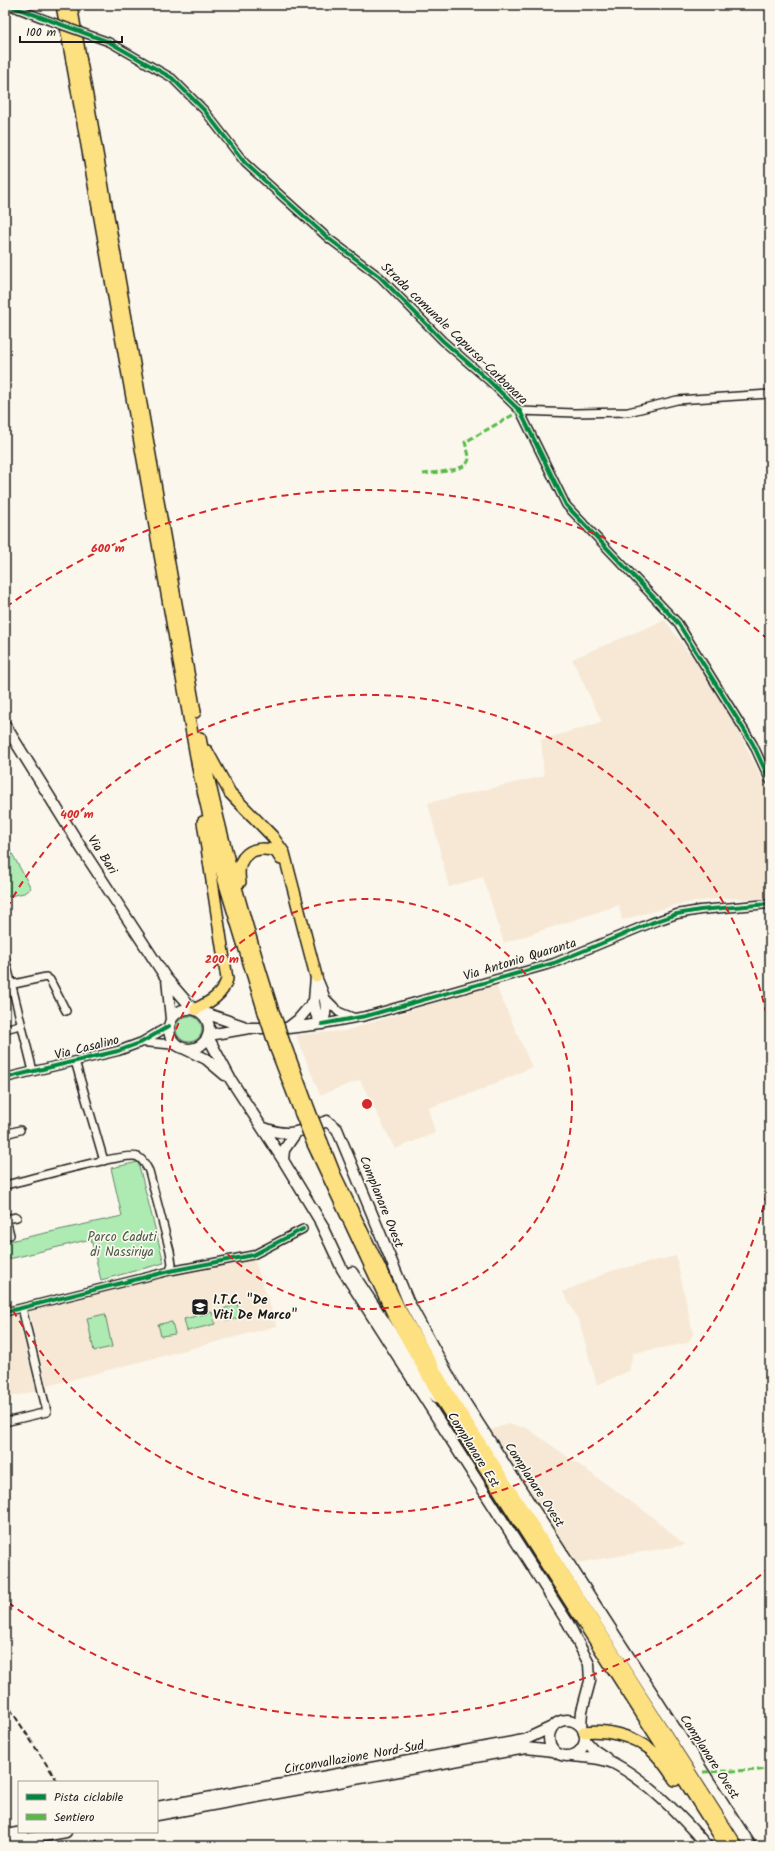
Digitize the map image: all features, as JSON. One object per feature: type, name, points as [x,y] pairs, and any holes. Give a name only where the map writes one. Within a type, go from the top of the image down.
[{"type":"highway","points":[[62,5],[180,674],[211,828],[247,961],[268,1010]]},
{"type":"highway","points":[[71,5],[199,735],[219,821],[252,941]]},
{"type":"highway","points":[[180,674],[189,739],[227,972],[225,988],[215,998],[196,1010]]},
{"type":"highway","points":[[199,735],[215,768],[230,793],[272,836],[284,853],[316,976]]},
{"type":"highway","points":[[290,876],[276,851],[266,848],[252,850],[243,857],[238,872],[268,1010],[280,1047],[318,1143],[336,1175],[399,1308],[448,1393],[737,1846]]},
{"type":"highway","points":[[318,1143],[332,1188],[393,1314],[448,1411],[726,1846]]},
{"type":"highway","points":[[584,1733],[601,1731],[642,1744],[651,1749],[700,1814],[718,1833]]},
{"type":"main road","name":"Via Bari","points":[[5,725],[82,849],[166,978],[196,1010]]},
{"type":"main road","points":[[316,976],[326,999],[327,1013],[322,1024]]},
{"type":"main road","points":[[316,976],[314,1001],[316,1014],[322,1024]]},
{"type":"main road","points":[[166,978],[172,1040],[180,1047],[206,1059],[231,1080]]},
{"type":"main road","points":[[288,1028],[298,1020],[314,1001]]},
{"type":"main road","points":[[180,1047],[190,1049],[198,1047],[208,1036],[210,1028],[208,1020],[196,1010]]},
{"type":"main road","points":[[170,1022],[177,1012],[196,1010],[249,1028]]},
{"type":"main road","points":[[208,1036],[249,1028],[288,1028],[322,1024]]},
{"type":"main road","points":[[208,1036],[231,1080],[283,1160],[320,1222],[422,1379],[448,1411]]},
{"type":"main road","name":"Complanare Ovest","points":[[295,1134],[327,1121],[336,1129],[408,1301],[456,1387],[750,1846]]},
{"type":"main road","points":[[262,1127],[274,1133],[285,1135],[295,1134]]},
{"type":"main road","points":[[283,1160],[284,1150],[295,1134]]},
{"type":"main road","name":"Complanare Est","points":[[320,1222],[342,1268],[568,1623],[589,1664],[590,1681],[586,1696],[584,1733]]},
{"type":"main road","points":[[586,1696],[578,1708],[564,1720],[552,1727],[548,1736],[548,1741],[553,1750],[561,1756],[593,1757],[613,1763]]},
{"type":"main road","points":[[564,1720],[573,1721],[584,1733],[594,1750],[644,1785],[680,1814],[707,1846]]},
{"type":"main road","name":"Circonvallazione Nord-Sud","points":[[158,1807],[524,1740],[552,1727]]},
{"type":"main road","points":[[571,1756],[581,1750],[584,1733]]},
{"type":"main road","name":"Circonvallazione Nord-Sud","points":[[158,1815],[526,1748],[553,1750]]},
{"type":"main road","points":[[5,1835],[18,1833]]},
{"type":"main road","points":[[5,1843],[60,1833]]},
{"type":"street","name":"Strada comunale Capurso-Carbonara","points":[[8,5],[109,42],[172,78],[204,110],[245,163],[328,238],[380,277],[443,341],[488,380],[520,411],[566,505],[678,623],[753,744],[770,781]]},
{"type":"street","points":[[520,411],[575,413],[628,412],[677,400],[770,394]]},
{"type":"street","name":"Via Antonio Quaranta","points":[[322,1024],[354,1018],[554,963],[651,923],[677,914],[700,910],[770,904]]},
{"type":"street","points":[[5,958],[8,985],[33,1071]]},
{"type":"street","points":[[8,985],[46,977],[50,980],[66,1011]]},
{"type":"street","points":[[326,999],[339,1012],[354,1018]]},
{"type":"street","name":"Via Casalino","points":[[5,1078],[118,1051],[142,1042],[170,1022]]},
{"type":"street","points":[[5,1029],[20,1025]]},
{"type":"street","name":"Via Casalino","points":[[142,1042],[180,1047]]},
{"type":"street","points":[[75,1061],[104,1161]]},
{"type":"street","points":[[5,1134],[20,1130]]},
{"type":"street","points":[[5,1185],[131,1155],[138,1156],[144,1162],[149,1172],[170,1251],[172,1264],[170,1271]]},
{"type":"street","points":[[10,1234],[6,1217],[16,1217]]},
{"type":"street","points":[[5,1312],[170,1271],[253,1255],[303,1229]]},
{"type":"street","points":[[5,1422],[48,1412],[22,1308]]},
{"type":"shaded area","points":[[665,620],[723,700],[770,795],[770,899],[722,898],[680,904],[622,920],[619,905],[504,943],[483,877],[449,887],[428,803],[544,776],[541,740],[602,722],[572,659]]},
{"type":"shaded area","points":[[495,984],[532,1067],[483,1089],[428,1108],[435,1133],[395,1149],[360,1080],[320,1095],[296,1035],[344,1031]]},
{"type":"shaded area","points":[[253,1255],[277,1326],[47,1386],[29,1311]]},
{"type":"shaded area","points":[[676,1256],[693,1334],[688,1343],[633,1353],[629,1371],[597,1385],[579,1321],[563,1292],[611,1271]]},
{"type":"shaded area","points":[[18,1314],[36,1391],[5,1398],[5,1317]]},
{"type":"shaded area","points":[[507,1424],[527,1428],[651,1516],[685,1545],[576,1563],[491,1430]]},
{"type":"green space","points":[[9,848],[31,888],[24,893],[6,897],[5,849]]},
{"type":"green space","points":[[189,1016],[198,1020],[202,1029],[198,1038],[189,1042],[180,1038],[176,1029],[180,1020]]},
{"type":"green space","name":"Parco Caduti di Nassiriya","points":[[138,1162],[164,1263],[101,1280],[91,1239],[5,1260],[5,1242],[122,1216],[111,1168]]},
{"type":"green space","points":[[237,1304],[241,1317],[227,1321],[223,1309]]},
{"type":"green space","points":[[212,1312],[215,1324],[187,1331],[184,1319]]},
{"type":"green space","points":[[105,1314],[112,1347],[94,1351],[87,1318]]},
{"type":"green space","points":[[172,1322],[175,1334],[161,1336],[158,1324]]},
{"type":"railway","points":[[5,1701],[57,1781]]},
{"type":"railway","points":[[96,1840],[100,1846]]},
{"type":"marked path","points":[[423,474],[457,469],[463,466],[467,463],[469,458],[465,442],[520,411]]},
{"type":"marked path","points":[[703,1772],[760,1770],[770,1767]]},
{"type":"cycle path","points":[[8,5],[109,42],[172,78],[204,110],[245,163],[328,238],[380,277],[443,341],[488,380],[520,411],[566,505],[678,623],[753,744],[770,781]]},
{"type":"cycle path","points":[[322,1024],[366,1016],[554,963],[651,923],[677,914],[700,910],[770,904]]},
{"type":"cycle path","points":[[5,1078],[118,1051],[142,1042],[169,1026]]},
{"type":"cycle path","points":[[5,1312],[170,1271],[253,1255],[303,1229]]},
{"type":"place","name":"I.T.C. \"De Viti De Marco\"","points":[[200,1307]]}]
